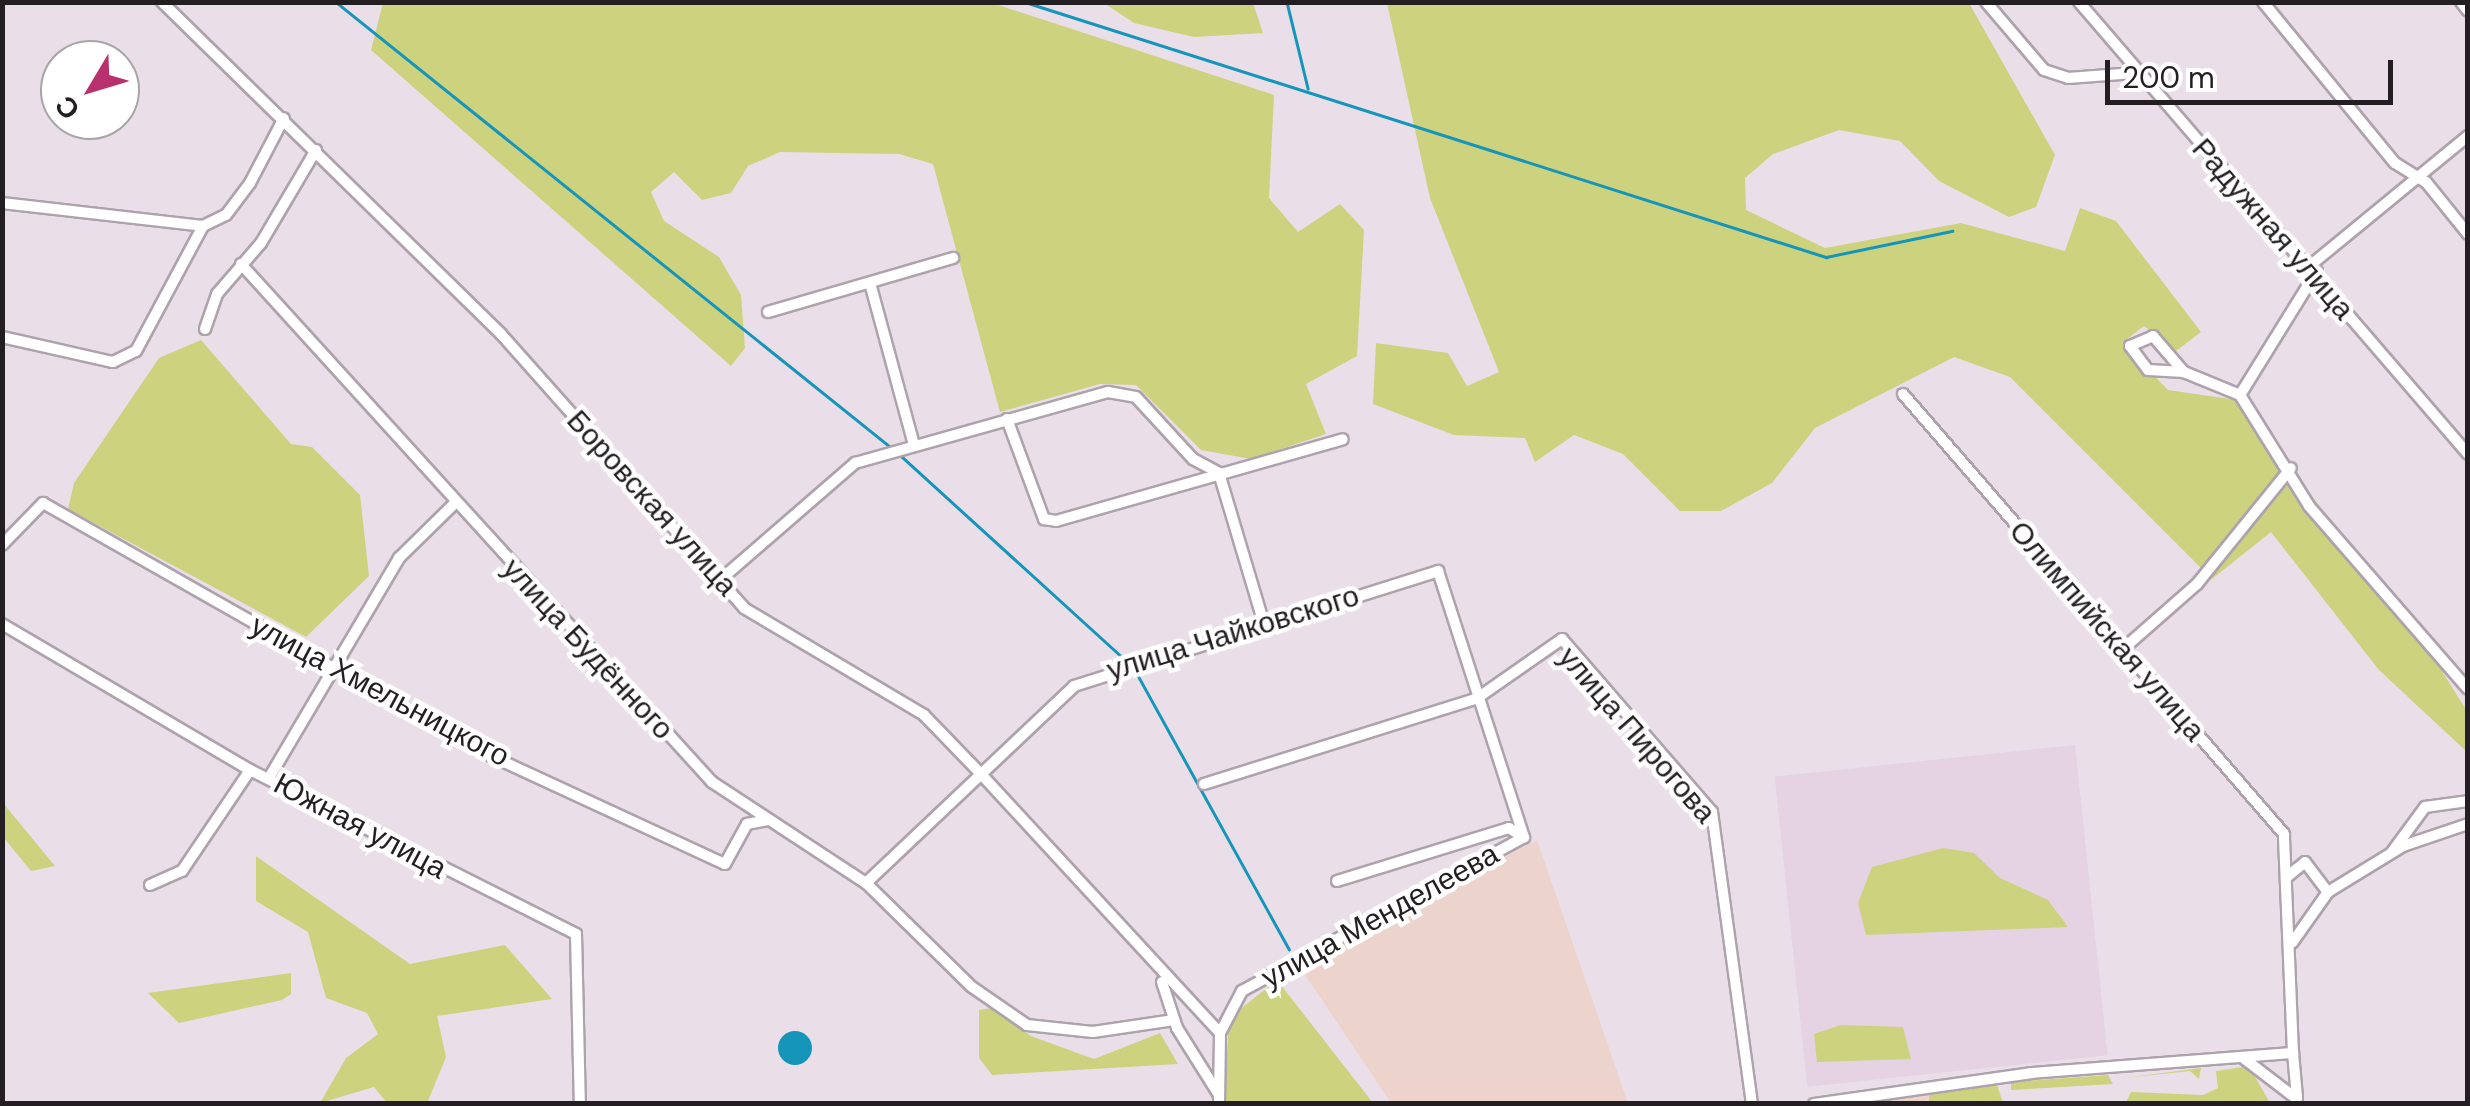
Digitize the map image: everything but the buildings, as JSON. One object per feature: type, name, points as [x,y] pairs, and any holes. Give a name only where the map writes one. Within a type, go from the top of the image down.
[{"type":"street","name":"Боровская улица","points":[[162,2],[501,334],[720,580],[784,639],[924,715],[981,774],[1160,976],[1220,1033],[1219,1100]]},
{"type":"street","points":[[1986,2],[2044,70],[2068,78],[2136,74]]},
{"type":"street","name":"Радужная улица","points":[[2079,2],[2278,240],[2314,268],[2468,454]]},
{"type":"street","points":[[2263,2],[2468,234]]},
{"type":"street","points":[[2460,2],[2468,11]]},
{"type":"street","points":[[2,203],[204,226],[226,215],[250,183],[284,118]]},
{"type":"street","points":[[2240,395],[2314,268],[2414,175],[2468,136]]},
{"type":"street","points":[[205,328],[216,294],[241,264],[316,150]]},
{"type":"street","points":[[2,337],[113,362],[136,351],[204,226]]},
{"type":"street","points":[[768,312],[953,258]]},
{"type":"street","name":"улица Будённого","points":[[241,264],[454,503],[712,782],[866,883],[972,987],[1027,1025],[1093,1032],[1174,1020]]},
{"type":"street","points":[[870,283],[914,445]]},
{"type":"street","points":[[2184,372],[2152,336],[2130,346],[2148,370],[2184,372],[2240,395],[2291,468],[2309,506],[2468,689]]},
{"type":"street","name":"Олимпийская улица","points":[[1903,394],[2284,834],[2297,1101]]},
{"type":"street","points":[[720,580],[855,462],[1082,396],[1136,397],[1219,473],[1263,621]]},
{"type":"street","points":[[1007,419],[1044,519],[1343,439]]},
{"type":"street","points":[[2123,649],[2196,584],[2291,468]]},
{"type":"street","name":"улица Хмельницкого","points":[[2,545],[43,503],[476,748],[725,864],[747,824],[768,820]]},
{"type":"street","points":[[269,778],[330,667],[399,558],[454,503]]},
{"type":"street","name":"улица Чайковского","points":[[866,883],[1074,686],[1263,621],[1438,570],[1476,699]]},
{"type":"street","name":"Южная улица","points":[[2,624],[250,770],[576,934],[580,1104]]},
{"type":"street","name":"улица Пирогова","points":[[1476,699],[1562,639],[1712,812],[1752,1104]]},
{"type":"street","points":[[1204,784],[1476,699],[1524,837]]},
{"type":"street","points":[[150,885],[182,871],[250,770]]},
{"type":"street","points":[[2392,853],[2425,807],[2468,801]]},
{"type":"street","points":[[2290,946],[2328,892],[2392,853],[2468,824]]},
{"type":"street","name":"улица Менделеева","points":[[1226,1010],[1242,992],[1524,837],[1510,828],[1337,881]]},
{"type":"street","points":[[2288,876],[2304,862],[2328,892]]},
{"type":"street","name":"Боровская улица","points":[[1160,976],[1174,1020],[1219,1100]]},
{"type":"street","points":[[1202,1013],[1226,1010],[1220,1033]]},
{"type":"street","points":[[1814,1104],[2293,1053]]},
{"type":"street","points":[[2242,1057],[2297,1101]]},
{"type":"shaded area","points":[[2075,745],[2108,1055],[1807,1087],[1775,777]]},
{"type":"shaded area","points":[[1537,840],[1628,1103],[1391,1103],[1299,966]]},
{"type":"shaded area","points":[[1929,1091],[1929,1103],[1831,1104]]},
{"type":"green space","points":[[383,3],[992,3],[1274,95],[1269,198],[1298,232],[1340,204],[1364,230],[1357,356],[1306,384],[1326,434],[1251,459],[1201,450],[1136,385],[1100,384],[1000,412],[933,164],[899,154],[780,152],[748,166],[731,193],[702,200],[674,172],[651,192],[664,221],[719,257],[741,295],[745,348],[731,366],[371,50]]},
{"type":"green space","points":[[1104,3],[1253,3],[1263,33],[1194,37],[1134,23]]},
{"type":"green space","points":[[1387,3],[1969,3],[2055,155],[2036,207],[2009,217],[1939,181],[1900,141],[1839,130],[1773,154],[1745,178],[1746,210],[1825,248],[1961,223],[2065,251],[2080,208],[2116,221],[2201,332],[2176,351],[2144,326],[2122,343],[2168,390],[2237,400],[2418,633],[2467,711],[2467,752],[2379,670],[2271,532],[2212,579],[2010,377],[1954,357],[1815,428],[1772,483],[1721,511],[1680,511],[1623,454],[1574,435],[1535,462],[1525,438],[1454,435],[1373,404],[1376,343],[1448,353],[1467,386],[1499,372],[1430,198]]},
{"type":"green space","points":[[201,340],[291,444],[312,447],[360,495],[369,576],[306,637],[68,509],[74,483],[159,358]]},
{"type":"green space","points":[[3,803],[55,866],[31,871],[3,837]]},
{"type":"green space","points":[[1943,848],[1974,853],[2000,878],[2048,900],[2068,927],[1866,935],[1858,903],[1872,867]]},
{"type":"green space","points":[[256,856],[410,964],[505,945],[552,999],[437,1016],[446,1057],[428,1101],[387,1103],[374,1087],[320,1103],[346,1058],[378,1034],[367,1013],[326,998],[308,932],[256,901]]},
{"type":"green space","points":[[291,973],[291,994],[282,1000],[179,1023],[148,993]]},
{"type":"green space","points":[[1277,980],[1373,1103],[1224,1104],[1229,1018]]},
{"type":"green space","points":[[991,1008],[1031,1036],[1094,1059],[1160,1033],[1178,1064],[992,1075],[979,1058],[979,1010]]},
{"type":"green space","points":[[1841,1025],[1903,1027],[1911,1059],[1817,1062],[1814,1034]]},
{"type":"green space","points":[[2249,1066],[2270,1103],[2125,1104],[2131,1092],[2203,1095],[2218,1088],[2216,1071]]},
{"type":"green space","points":[[2201,1068],[2199,1079],[2190,1071],[2124,1078]]},
{"type":"green space","points":[[2108,1075],[2113,1084],[2011,1090],[2011,1082]]},
{"type":"green space","points":[[1997,1085],[2003,1103],[1929,1103],[1929,1091]]},
{"type":"water","points":[[795,1031],[807,1036],[812,1048],[807,1060],[795,1065],[783,1060],[778,1048],[783,1036]]},
{"type":"waterway","points":[[336,2],[893,449]]},
{"type":"waterway","points":[[1025,2],[1826,257],[1952,231]]},
{"type":"waterway","points":[[1287,2],[1308,88]]},
{"type":"waterway","points":[[899,454],[1130,664]]},
{"type":"waterway","points":[[1135,670],[1289,949]]}]
